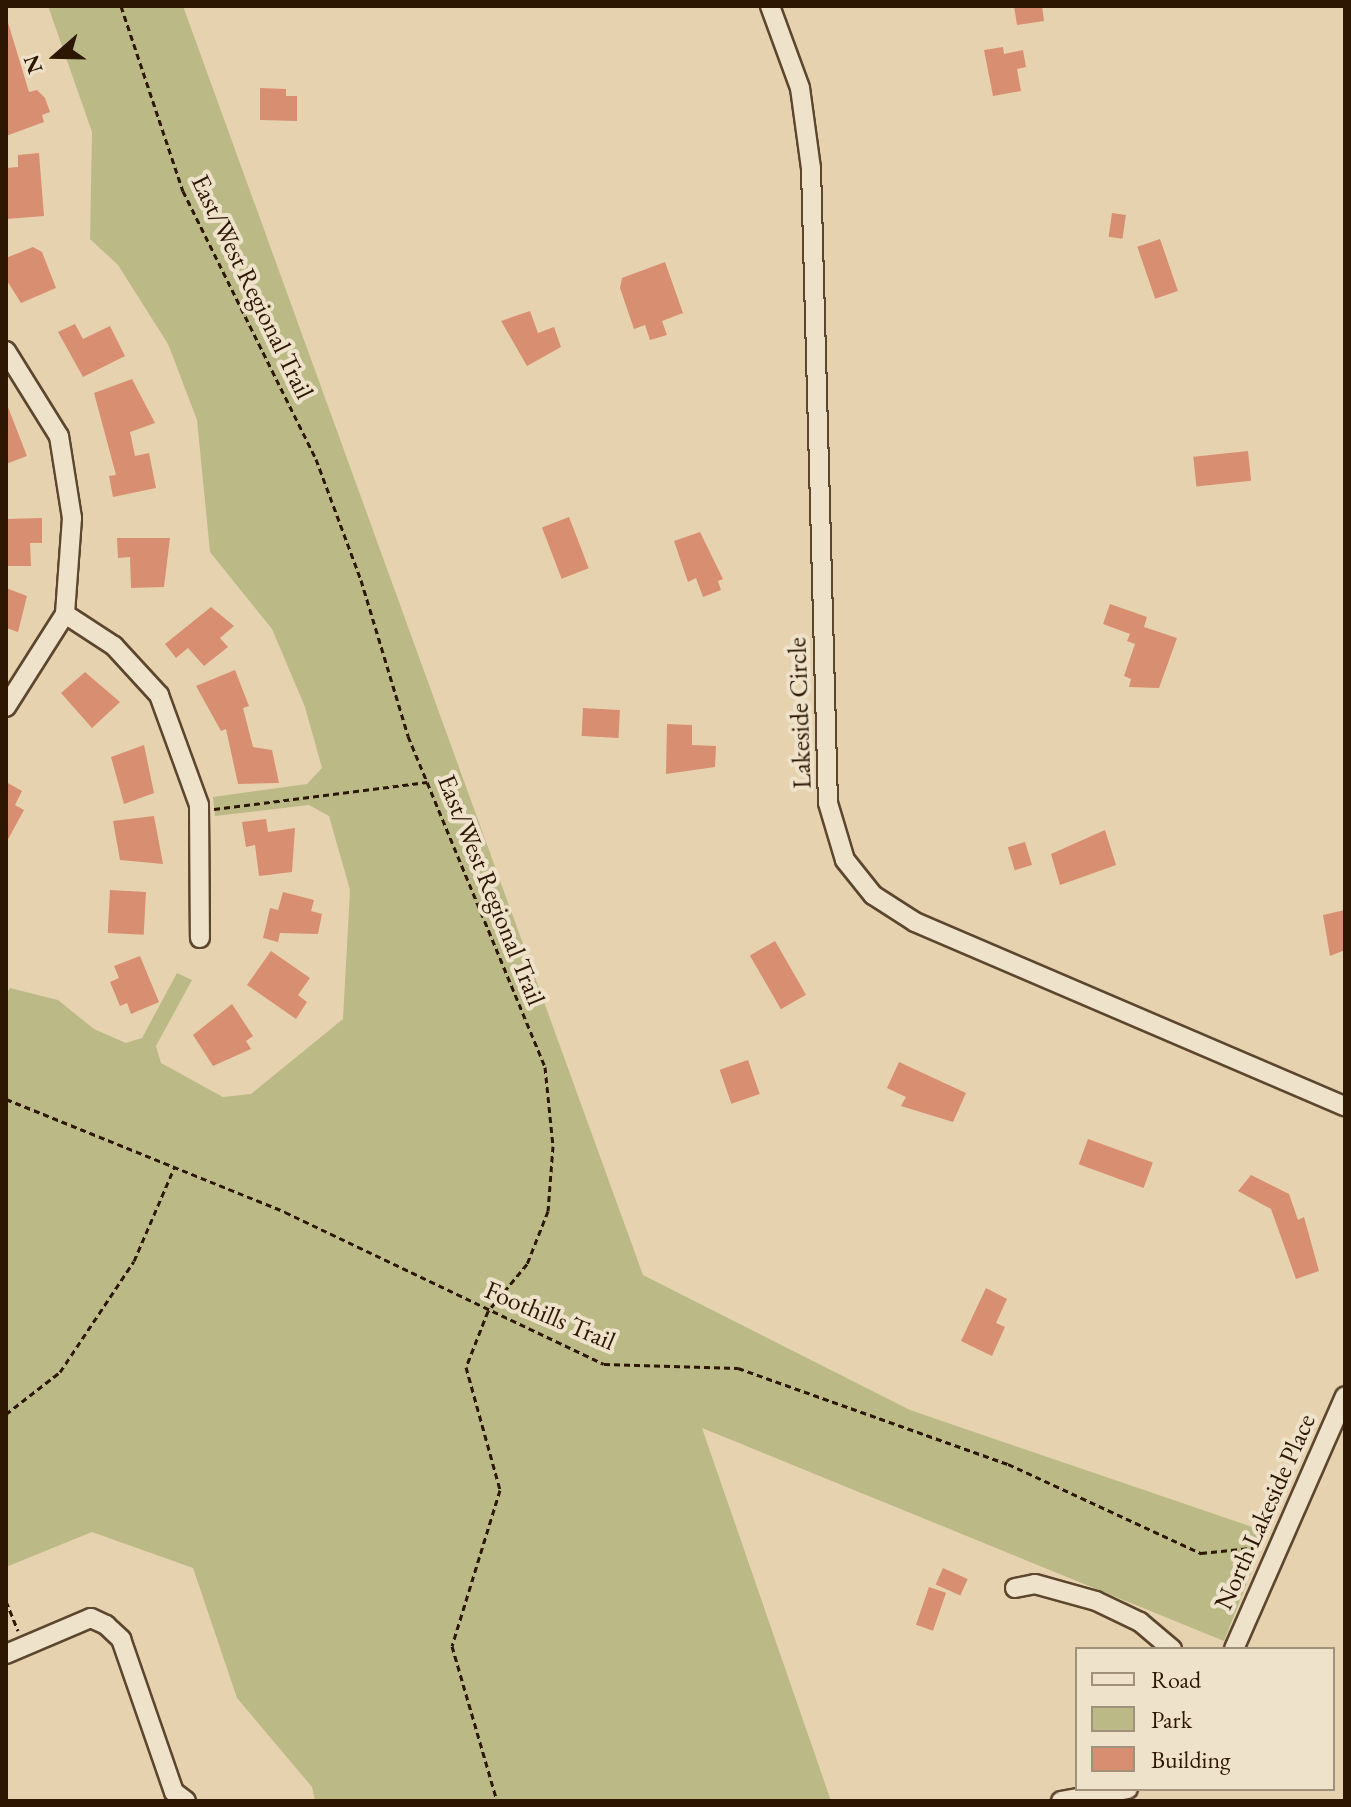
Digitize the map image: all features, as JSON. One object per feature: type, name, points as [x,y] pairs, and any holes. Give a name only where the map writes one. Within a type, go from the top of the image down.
[{"type":"street","name":"Lakeside Circle","points":[[770,6],[800,88],[811,168],[828,803],[845,860],[873,895],[915,922],[1345,1106]]},
{"type":"street","points":[[6,351],[59,436],[72,518],[65,614],[40,662],[6,707]]},
{"type":"street","points":[[65,614],[114,646],[159,695],[199,809],[200,938]]},
{"type":"street","name":"North Lakeside Place","points":[[1235,1647],[1345,1396]]},
{"type":"street","points":[[1015,1588],[1035,1584],[1096,1601],[1140,1622],[1170,1647]]},
{"type":"street","points":[[6,1654],[91,1618],[106,1625],[121,1639],[174,1792],[186,1801]]},
{"type":"street","points":[[1061,1801],[1117,1791]]},
{"type":"path","name":"East/West Regional Trail","points":[[121,6],[183,191],[316,459],[427,782],[545,1067],[553,1146],[548,1211],[527,1264],[488,1311],[466,1367],[500,1490],[452,1646],[497,1801]]},
{"type":"path","points":[[199,809],[324,799],[427,782]]},
{"type":"path","name":"Foothills Trail","points":[[6,1099],[285,1212],[604,1364],[738,1368],[1008,1464],[1201,1553],[1277,1546]]},
{"type":"path","points":[[6,1414],[60,1372],[134,1261],[174,1168]]},
{"type":"path","points":[[6,1601],[24,1646]]},
{"type":"green space","points":[[48,6],[183,6],[643,1275],[910,1410],[1267,1532],[1224,1641],[702,1428],[831,1801],[315,1801],[312,1787],[237,1698],[193,1568],[92,1532],[6,1567],[6,994],[10,988],[58,1000],[94,1029],[126,1043],[142,1038],[177,973],[192,980],[156,1046],[161,1063],[223,1097],[251,1094],[343,1019],[350,890],[329,816],[309,805],[215,816],[213,797],[307,784],[322,768],[305,707],[272,629],[210,552],[197,420],[168,344],[118,265],[90,239],[92,132]]},
{"type":"building","points":[[1014,6],[1042,6],[1044,21],[1017,25]]},
{"type":"building","points":[[6,16],[29,92],[37,90],[45,98],[50,112],[42,115],[44,122],[6,136]]},
{"type":"building","points":[[1003,47],[1004,54],[1023,50],[1026,67],[1017,69],[1021,91],[993,96],[984,50]]},
{"type":"building","points":[[260,88],[286,89],[286,96],[297,96],[297,121],[260,120]]},
{"type":"building","points":[[39,153],[44,216],[7,219],[6,168],[18,167],[18,155]]},
{"type":"building","points":[[1112,213],[1126,215],[1123,239],[1109,237]]},
{"type":"building","points":[[1160,239],[1178,291],[1155,299],[1137,247]]},
{"type":"building","points":[[33,247],[42,252],[56,288],[21,303],[6,279],[6,258]]},
{"type":"building","points":[[665,262],[683,313],[662,321],[667,335],[650,340],[645,325],[634,329],[620,288],[622,278]]},
{"type":"building","points":[[530,311],[538,333],[554,327],[561,347],[527,366],[501,321]]},
{"type":"building","points":[[75,324],[83,339],[110,326],[125,356],[83,377],[58,332]]},
{"type":"building","points":[[132,379],[155,423],[130,432],[135,456],[149,453],[156,488],[113,497],[109,476],[116,475],[94,393]]},
{"type":"building","points":[[6,402],[27,456],[6,464]]},
{"type":"building","points":[[1248,451],[1251,481],[1196,487],[1193,457]]},
{"type":"building","points":[[569,517],[589,568],[562,579],[542,527]]},
{"type":"building","points":[[42,518],[42,543],[30,543],[31,566],[6,566],[6,519]]},
{"type":"building","points":[[700,532],[723,579],[718,581],[721,590],[703,597],[696,578],[688,582],[674,541]]},
{"type":"building","points":[[117,538],[170,538],[164,587],[131,588],[130,557],[118,558]]},
{"type":"building","points":[[6,588],[27,596],[18,632],[6,628]]},
{"type":"building","points":[[1110,604],[1147,617],[1144,627],[1177,638],[1159,688],[1129,687],[1131,679],[1124,676],[1135,644],[1127,641],[1130,634],[1103,624]]},
{"type":"building","points":[[211,607],[234,626],[220,638],[228,647],[204,666],[188,648],[176,658],[165,644]]},
{"type":"building","points":[[235,670],[249,706],[243,708],[253,747],[272,750],[279,783],[238,784],[226,729],[221,731],[196,686]]},
{"type":"building","points":[[85,672],[120,702],[92,728],[61,693]]},
{"type":"building","points":[[583,708],[620,710],[618,738],[582,736]]},
{"type":"building","points":[[667,724],[692,725],[692,745],[716,746],[715,767],[666,774]]},
{"type":"building","points":[[144,745],[154,793],[124,804],[111,757]]},
{"type":"building","points":[[6,782],[22,791],[15,805],[24,810],[6,843]]},
{"type":"building","points":[[154,816],[163,864],[120,860],[113,821]]},
{"type":"building","points":[[266,819],[268,832],[295,828],[292,872],[259,876],[255,845],[246,847],[242,822]]},
{"type":"building","points":[[1105,830],[1116,865],[1060,885],[1051,854]]},
{"type":"building","points":[[1025,842],[1032,865],[1015,870],[1008,847]]},
{"type":"building","points":[[110,890],[146,892],[144,935],[108,933]]},
{"type":"building","points":[[283,892],[314,900],[311,911],[322,914],[318,934],[280,933],[278,942],[263,938],[270,908],[278,910]]},
{"type":"building","points":[[1345,910],[1345,950],[1330,956],[1323,915]]},
{"type":"building","points":[[775,941],[806,995],[781,1009],[750,956]]},
{"type":"building","points":[[271,951],[310,978],[298,995],[307,1002],[296,1019],[247,985]]},
{"type":"building","points":[[140,956],[159,1002],[131,1014],[127,1003],[120,1006],[110,982],[119,978],[114,966]]},
{"type":"building","points":[[232,1004],[253,1036],[246,1041],[251,1049],[213,1066],[193,1035]]},
{"type":"building","points":[[748,1060],[760,1094],[731,1104],[720,1070]]},
{"type":"building","points":[[899,1062],[966,1093],[953,1122],[901,1106],[906,1097],[887,1088]]},
{"type":"building","points":[[1088,1139],[1153,1163],[1144,1188],[1079,1164]]},
{"type":"building","points":[[1251,1175],[1289,1194],[1298,1220],[1304,1217],[1319,1271],[1296,1279],[1271,1209],[1238,1191]]},
{"type":"building","points":[[986,1288],[1007,1299],[996,1323],[1005,1327],[992,1356],[961,1341]]},
{"type":"building","points":[[943,1568],[968,1579],[960,1595],[936,1584]]},
{"type":"building","points":[[929,1587],[946,1593],[933,1631],[916,1625]]}]
